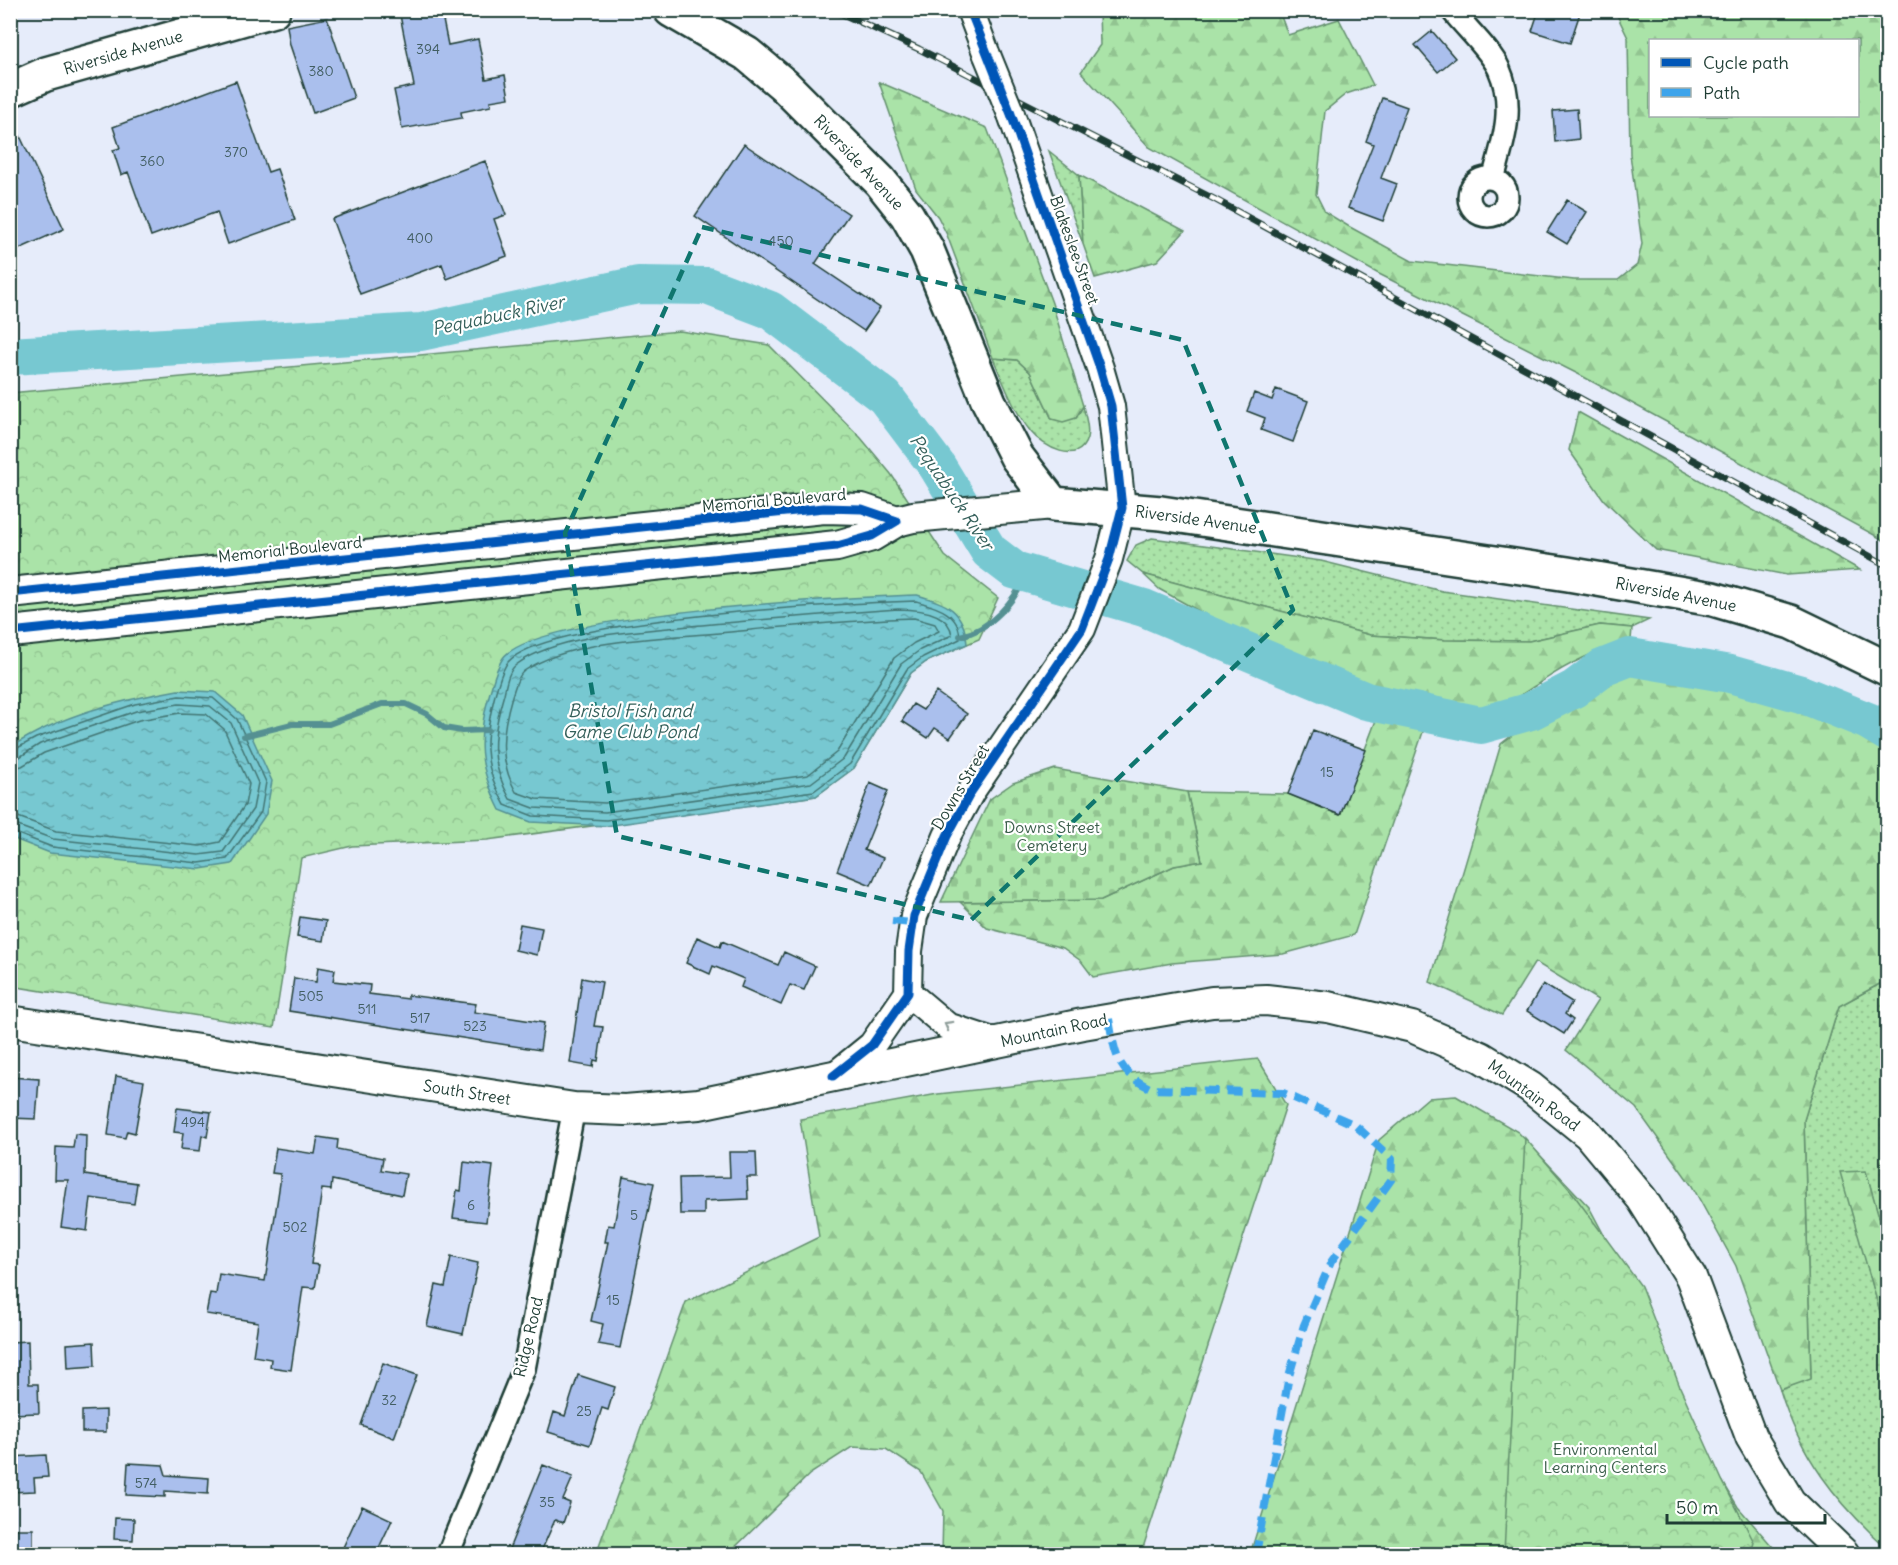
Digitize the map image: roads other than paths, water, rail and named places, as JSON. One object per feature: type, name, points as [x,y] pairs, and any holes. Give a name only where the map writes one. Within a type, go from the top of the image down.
[{"type":"highway","name":"Riverside Avenue","points":[[10,90],[46,74],[273,10]]},
{"type":"highway","name":"Riverside Avenue","points":[[671,10],[747,54],[784,85],[880,181],[907,215],[927,250],[989,402],[1017,457],[1053,504],[1122,508],[1568,574],[1713,599],[1791,622],[1887,669]]},
{"type":"main road","name":"Memorial Boulevard","points":[[10,593],[824,508],[862,509],[905,519],[1053,504]]},
{"type":"main road","name":"Memorial Boulevard","points":[[10,632],[837,546],[872,536],[905,519]]},
{"type":"main road","name":"Mountain Road","points":[[923,1057],[1155,1010],[1212,1002],[1266,1000],[1328,1006],[1412,1027],[1481,1057],[1530,1087],[1588,1134],[1642,1199],[1691,1277],[1751,1437],[1790,1502],[1844,1554]]},
{"type":"main road","name":"South Street","points":[[10,1021],[574,1108],[625,1110],[699,1104],[923,1057]]},
{"type":"street","name":"Blakeslee Street","points":[[970,10],[1011,114],[1101,368],[1111,406],[1122,508]]},
{"type":"street","points":[[1452,10],[1499,68],[1507,97],[1508,119],[1493,180]]},
{"type":"street","name":"Downs Street","points":[[908,993],[914,916],[947,836],[971,792],[1082,628],[1109,559],[1122,508]]},
{"type":"street","points":[[833,1076],[872,1045],[908,993],[947,1026],[997,1042]]},
{"type":"street","name":"Ridge Road","points":[[448,1554],[524,1369],[574,1108]]},
{"type":"water","name":"Bristol Fish and Game Club Pond","points":[[917,595],[945,605],[958,615],[967,644],[926,662],[911,673],[854,768],[816,796],[606,826],[531,822],[500,810],[483,766],[481,739],[483,724],[492,684],[503,658],[528,642],[572,629],[698,610],[829,599]]},
{"type":"water","points":[[178,690],[215,692],[242,715],[272,781],[266,814],[232,864],[200,869],[50,853],[17,840],[11,835],[11,747],[50,726],[92,710]]},
{"type":"waterway","name":"Pequabuck River","points":[[10,356],[421,332],[638,285],[707,286],[770,310],[885,397],[937,466],[989,551],[1014,570],[1144,608],[1366,701],[1481,725],[1531,711],[1574,689],[1602,668],[1630,657],[1730,674],[1801,694],[1868,721],[1888,733]]},
{"type":"waterway","points":[[960,636],[971,633],[992,621],[1016,594],[1027,574]]},
{"type":"waterway","points":[[244,736],[292,724],[329,724],[382,704],[406,704],[427,714],[444,728],[462,731],[488,730]]},
{"type":"railway","points":[[834,10],[919,49],[1214,199],[1888,566]]},
{"type":"park label","name":"Downs Street Cemetery","points":[[1052,836]]},
{"type":"park label","name":"Environmental Learning Centers","points":[[1605,1458]]}]
